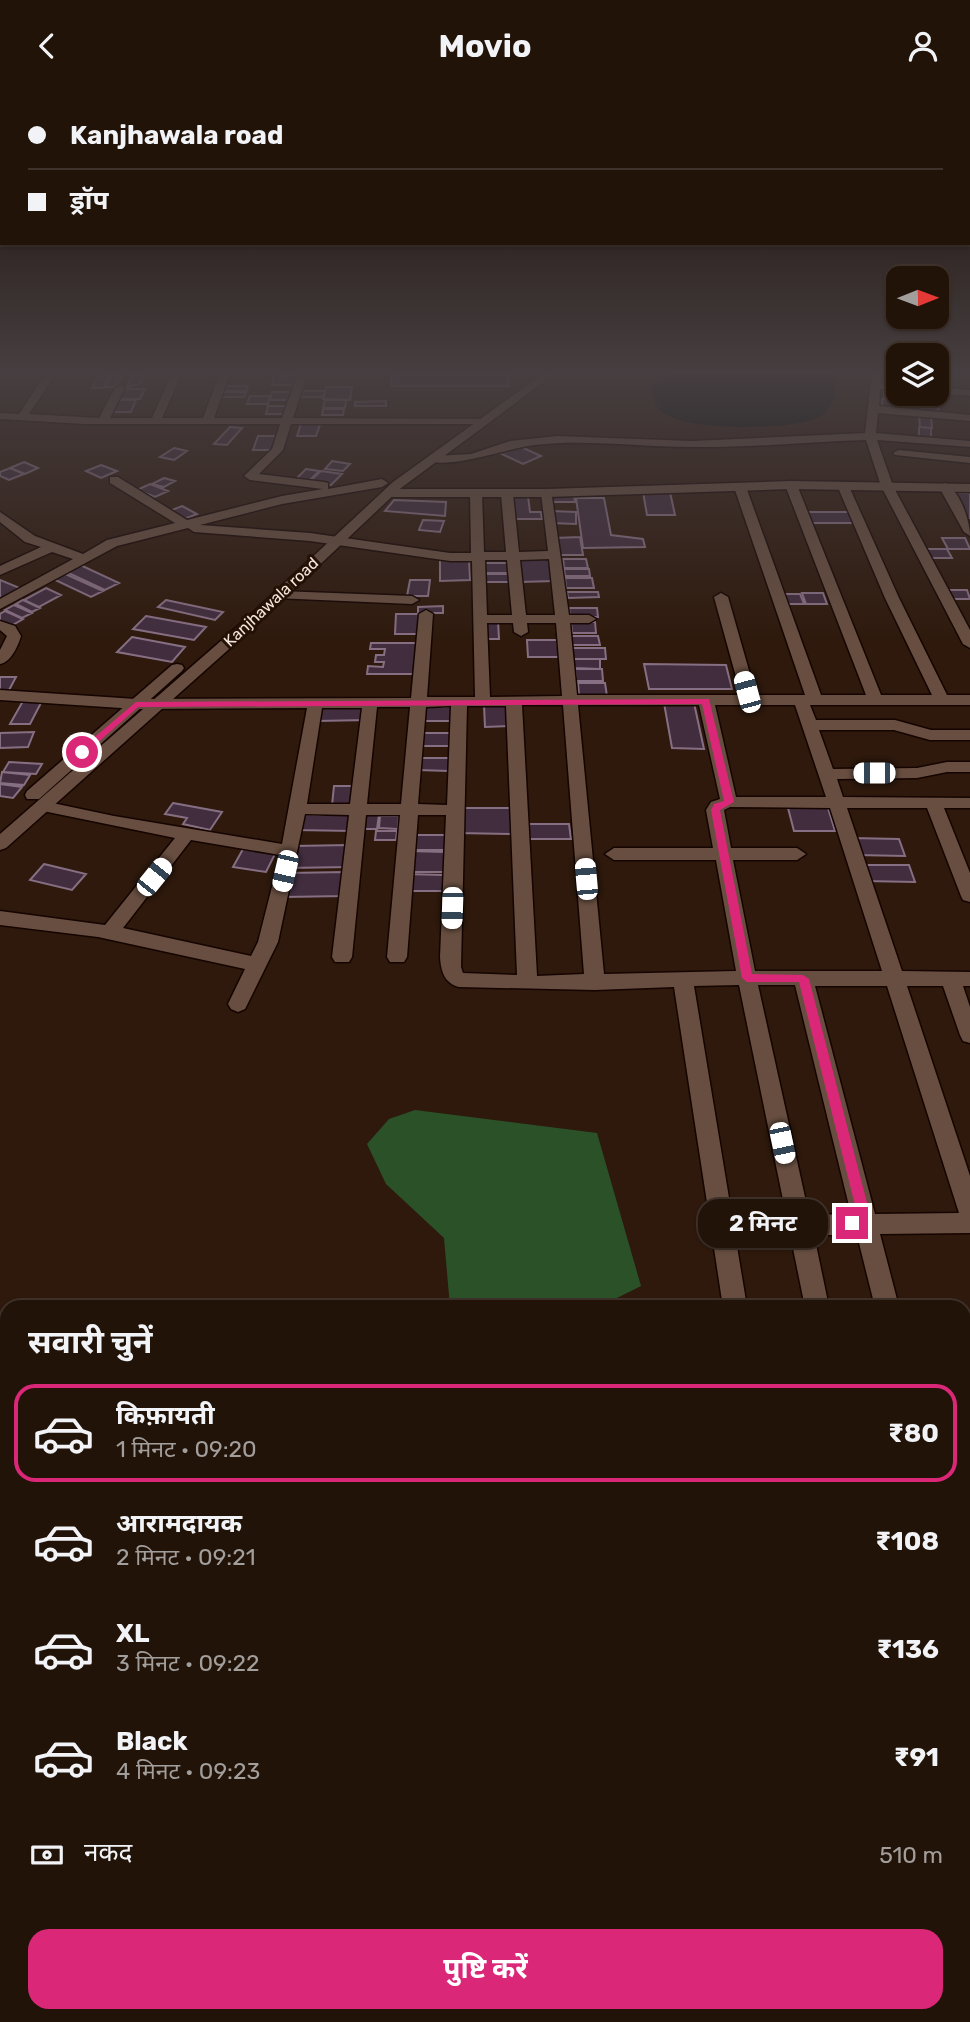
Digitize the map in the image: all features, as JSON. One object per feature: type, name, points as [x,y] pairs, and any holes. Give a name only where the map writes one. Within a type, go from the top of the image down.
[{"type":"street","points":[[265,463],[250,476],[346,488],[476,494],[792,485],[970,488]]},
{"type":"street","name":"Kanjhawala road","points":[[0,824],[236,617],[320,539],[419,463]]},
{"type":"street","name":"Kanjhawala road","points":[[0,844],[279,596],[336,541],[385,488],[426,463]]},
{"type":"street","points":[[879,463],[887,486],[970,644]]},
{"type":"street","points":[[114,480],[178,524],[320,539],[432,555],[554,555]]},
{"type":"street","points":[[792,485],[876,701]]},
{"type":"street","points":[[843,485],[892,598],[942,700]]},
{"type":"street","points":[[740,487],[808,701],[809,725],[970,1211]]},
{"type":"street","points":[[945,487],[970,532]]},
{"type":"street","points":[[0,605],[112,543],[178,524],[346,488]]},
{"type":"street","points":[[507,493],[521,625]]},
{"type":"street","points":[[547,493],[570,700],[595,983]]},
{"type":"street","points":[[476,494],[483,702]]},
{"type":"street","points":[[0,516],[30,539]]},
{"type":"street","points":[[8,538],[30,539],[82,558]]},
{"type":"street","points":[[0,571],[52,547]]},
{"type":"street","points":[[279,596],[412,600]]},
{"type":"street","points":[[720,597],[750,702]]},
{"type":"street","points":[[397,957],[426,614]]},
{"type":"street","points":[[480,619],[521,625],[562,619],[589,619]]},
{"type":"street","points":[[0,625],[10,629],[14,636],[0,660]]},
{"type":"street","points":[[0,695],[136,704],[315,705],[570,700],[966,700],[970,716]]},
{"type":"street","points":[[706,701],[729,802]]},
{"type":"street","points":[[514,702],[527,983]]},
{"type":"street","points":[[342,957],[370,703]]},
{"type":"street","points":[[459,704],[450,957],[453,977],[468,981],[527,983],[747,978],[960,979],[970,1035]]},
{"type":"street","points":[[238,1004],[268,942],[290,851],[315,705]]},
{"type":"street","points":[[809,725],[895,725],[930,735],[970,735]]},
{"type":"street","points":[[827,773],[917,773],[947,767],[970,767]]},
{"type":"street","points":[[815,1300],[747,978],[715,810],[717,806],[729,802],[970,803]]},
{"type":"street","points":[[933,802],[970,896]]},
{"type":"street","points":[[43,807],[290,851]]},
{"type":"street","points":[[297,809],[454,810]]},
{"type":"street","points":[[109,933],[187,834]]},
{"type":"street","points":[[614,854],[797,854]]},
{"type":"street","points":[[0,918],[47,922],[109,933],[259,965]]},
{"type":"street","points":[[803,979],[885,1300]]},
{"type":"street","points":[[683,981],[734,1300]]},
{"type":"street","points":[[799,1225],[866,1222],[970,1223]]},
{"type":"green space","points":[[415,1110],[597,1133],[641,1286],[613,1300],[449,1300],[444,1238],[386,1184],[367,1144],[389,1119]]},
{"type":"building","points":[[27,463],[38,468],[25,474],[10,468]]},
{"type":"building","points":[[330,463],[350,464],[343,471],[325,469]]},
{"type":"building","points":[[101,465],[117,471],[101,478],[86,471]]},
{"type":"building","points":[[10,468],[24,474],[9,480],[0,476],[0,472]]},
{"type":"building","points":[[306,469],[319,471],[308,482],[295,480]]},
{"type":"building","points":[[321,471],[342,474],[331,485],[309,482]]},
{"type":"building","points":[[164,478],[175,481],[164,487],[152,484]]},
{"type":"building","points":[[150,484],[168,491],[155,497],[137,490]]},
{"type":"building","points":[[643,492],[670,492],[675,515],[647,515]]},
{"type":"building","points":[[949,492],[970,493],[970,518],[964,519]]},
{"type":"building","points":[[551,495],[574,495],[575,502],[551,502]]},
{"type":"building","points":[[513,496],[528,496],[530,512],[541,512],[542,519],[515,519]]},
{"type":"building","points":[[576,498],[604,498],[611,535],[643,539],[645,547],[583,548]]},
{"type":"building","points":[[394,500],[446,502],[445,516],[385,511]]},
{"type":"building","points":[[182,506],[197,514],[182,520],[167,512]]},
{"type":"building","points":[[552,511],[576,512],[576,524],[552,523]]},
{"type":"building","points":[[806,512],[851,512],[857,523],[811,523]]},
{"type":"building","points":[[423,520],[444,521],[440,532],[419,530]]},
{"type":"building","points":[[580,537],[583,555],[556,555],[554,538]]},
{"type":"building","points":[[942,538],[965,538],[970,549],[948,549]]},
{"type":"building","points":[[924,549],[947,549],[952,558],[929,558]]},
{"type":"building","points":[[440,558],[469,558],[470,580],[440,581]]},
{"type":"building","points":[[519,559],[551,559],[553,581],[520,582]]},
{"type":"building","points":[[563,559],[586,559],[588,568],[564,568]]},
{"type":"building","points":[[76,563],[119,583],[105,590],[62,570]]},
{"type":"building","points":[[480,563],[512,563],[512,573],[480,573]]},
{"type":"building","points":[[564,569],[589,569],[590,576],[565,576]]},
{"type":"building","points":[[61,572],[103,591],[91,597],[49,577]]},
{"type":"building","points":[[482,574],[513,574],[514,582],[482,582]]},
{"type":"building","points":[[565,578],[592,578],[594,588],[566,588]]},
{"type":"building","points":[[0,580],[22,589],[0,600]]},
{"type":"building","points":[[410,580],[430,580],[428,596],[407,596]]},
{"type":"building","points":[[46,588],[61,595],[39,607],[24,600]]},
{"type":"building","points":[[943,590],[967,590],[970,599],[948,599]]},
{"type":"building","points":[[567,592],[598,592],[599,597],[568,598]]},
{"type":"building","points":[[802,593],[823,593],[827,604],[806,604]]},
{"type":"building","points":[[778,594],[800,594],[804,604],[782,604]]},
{"type":"building","points":[[23,600],[40,608],[32,612],[16,604]]},
{"type":"building","points":[[166,600],[223,612],[215,620],[158,607]]},
{"type":"building","points":[[14,605],[32,613],[22,618],[5,610]]},
{"type":"building","points":[[443,606],[443,613],[418,613],[418,607]]},
{"type":"building","points":[[569,608],[597,608],[598,617],[570,617]]},
{"type":"building","points":[[5,611],[23,619],[11,626],[0,622],[0,614]]},
{"type":"building","points":[[396,614],[421,614],[421,634],[395,634]]},
{"type":"building","points":[[146,616],[206,627],[194,640],[133,629]]},
{"type":"building","points":[[480,620],[498,620],[499,639],[480,639]]},
{"type":"building","points":[[571,622],[595,622],[596,633],[572,633]]},
{"type":"building","points":[[571,636],[598,636],[600,645],[572,645]]},
{"type":"building","points":[[132,637],[185,647],[172,662],[117,652]]},
{"type":"building","points":[[527,640],[557,640],[559,657],[528,657]]},
{"type":"building","points":[[371,643],[420,643],[418,674],[367,674],[368,666],[383,667],[384,662],[375,662],[376,655],[384,655],[385,649],[370,649]]},
{"type":"building","points":[[572,648],[605,648],[606,659],[573,659]]},
{"type":"building","points":[[573,659],[600,659],[600,669],[574,668]]},
{"type":"building","points":[[644,664],[726,665],[732,689],[649,689]]},
{"type":"building","points":[[575,669],[602,669],[603,681],[576,681]]},
{"type":"building","points":[[0,677],[16,677],[8,692],[0,692]]},
{"type":"building","points":[[578,683],[605,683],[607,696],[579,696]]},
{"type":"building","points":[[23,701],[42,701],[30,724],[10,724]]},
{"type":"building","points":[[664,703],[694,703],[704,749],[672,748]]},
{"type":"building","points":[[484,705],[509,705],[511,726],[485,727]]},
{"type":"building","points":[[318,707],[370,707],[368,720],[316,721]]},
{"type":"building","points":[[423,707],[453,707],[453,721],[422,721]]},
{"type":"building","points":[[34,732],[28,747],[0,748],[0,733]]},
{"type":"building","points":[[422,733],[451,733],[450,746],[421,746]]},
{"type":"building","points":[[419,758],[449,758],[449,771],[418,770]]},
{"type":"building","points":[[9,762],[42,764],[36,774],[3,772]]},
{"type":"building","points":[[2,772],[30,775],[24,785],[0,783]]},
{"type":"building","points":[[0,784],[22,787],[13,798],[0,796]]},
{"type":"building","points":[[334,786],[358,786],[356,805],[332,805]]},
{"type":"building","points":[[173,803],[222,812],[210,830],[183,824],[187,818],[165,814]]},
{"type":"building","points":[[457,808],[514,808],[515,834],[457,833]]},
{"type":"building","points":[[788,808],[828,808],[835,831],[794,831]]},
{"type":"building","points":[[298,815],[355,815],[353,831],[295,830]]},
{"type":"building","points":[[362,815],[379,815],[377,829],[360,829]]},
{"type":"building","points":[[380,816],[399,816],[398,829],[379,828]]},
{"type":"building","points":[[524,824],[569,824],[571,839],[525,839]]},
{"type":"building","points":[[376,831],[397,831],[396,840],[375,840]]},
{"type":"building","points":[[410,835],[446,835],[445,850],[409,850]]},
{"type":"building","points":[[851,838],[899,839],[905,856],[856,855]]},
{"type":"building","points":[[350,845],[348,867],[288,868],[292,846]]},
{"type":"building","points":[[243,849],[275,854],[266,872],[233,867]]},
{"type":"building","points":[[409,851],[445,852],[444,872],[406,872]]},
{"type":"building","points":[[44,864],[86,874],[72,890],[30,880]]},
{"type":"building","points":[[860,865],[909,865],[915,882],[865,881]]},
{"type":"building","points":[[346,872],[344,896],[284,897],[287,873]]},
{"type":"building","points":[[405,874],[444,875],[443,891],[403,891]]},
{"type":"route","points":[[82,752],[136,704],[706,701],[729,802],[722,803],[715,810],[747,978],[803,979],[866,1222],[852,1223]]}]
